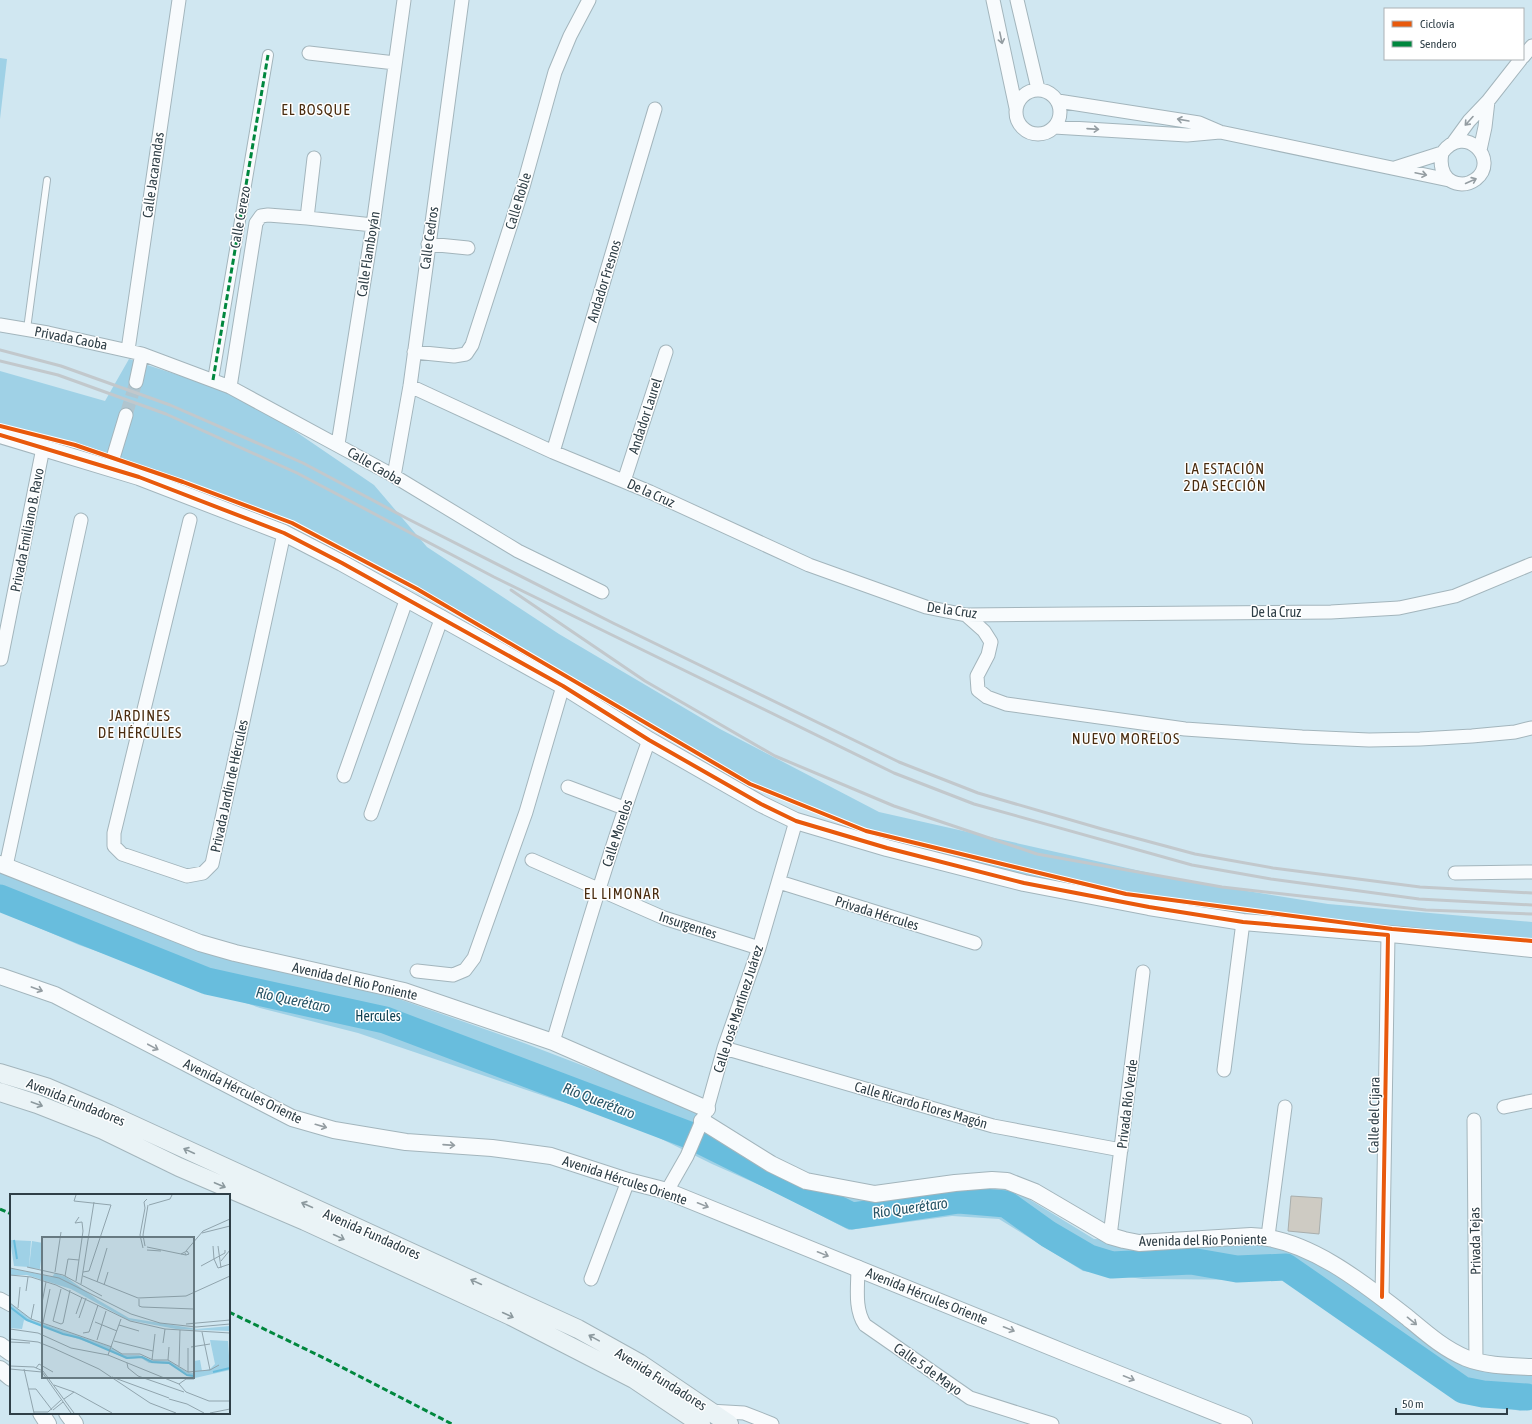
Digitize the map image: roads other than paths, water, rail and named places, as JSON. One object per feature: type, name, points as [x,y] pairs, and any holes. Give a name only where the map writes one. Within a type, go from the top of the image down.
[{"type":"main road","name":"Avenida Fundadores","points":[[0,1073],[46,1087],[109,1114],[578,1329],[639,1363],[704,1419]]},
{"type":"main road","name":"Avenida Fundadores","points":[[0,1092],[37,1104],[103,1130],[179,1168],[305,1221],[511,1316],[634,1379],[704,1419],[729,1424]]},
{"type":"street","name":"Calle Jacarandas","points":[[128,350],[178,0]]},
{"type":"street","name":"Calle Flamboyán","points":[[338,444],[372,225],[404,0]]},
{"type":"street","name":"Calle Cedros","points":[[394,476],[410,386],[462,0]]},
{"type":"street","name":"Calle Roble","points":[[414,352],[454,356],[466,354],[472,345],[523,187],[555,72],[570,36],[589,0]]},
{"type":"street","points":[[993,0],[1017,119],[1023,128],[1033,133],[1045,133],[1054,127],[1059,119],[1060,110],[1058,101],[1050,93],[1038,89],[1028,92],[1020,98],[1016,108]]},
{"type":"street","points":[[1017,0],[1038,89]]},
{"type":"street","points":[[1524,56],[1532,46]]},
{"type":"street","points":[[309,53],[395,63]]},
{"type":"street","name":"Calle Cerezo","points":[[213,380],[268,55]]},
{"type":"street","points":[[1453,143],[1469,121],[1488,101],[1520,60]]},
{"type":"street","points":[[1058,101],[1199,123],[1220,132],[1449,180],[1456,184],[1471,182],[1478,178],[1482,172],[1484,164],[1483,157],[1480,150],[1474,144],[1461,141],[1453,143],[1442,153],[1440,163],[1441,168],[1449,180]]},
{"type":"street","points":[[1480,150],[1485,127],[1488,101]]},
{"type":"street","name":"Andador Fresnos","points":[[553,452],[655,109]]},
{"type":"street","points":[[1054,127],[1187,135],[1220,132]]},
{"type":"street","points":[[1393,168],[1442,153]]},
{"type":"street","points":[[307,218],[314,158]]},
{"type":"street","name":"Calle Cerezo","points":[[230,387],[256,223],[261,216],[268,215],[307,218],[372,225]]},
{"type":"street","points":[[428,244],[468,248]]},
{"type":"street","name":"Privada Caoba","points":[[0,325],[142,354]]},
{"type":"street","name":"Andador Laurel","points":[[624,481],[666,352]]},
{"type":"street","points":[[136,382],[142,354]]},
{"type":"street","name":"Calle Caoba","points":[[142,354],[230,387],[338,444],[518,550],[602,592]]},
{"type":"street","name":"De la Cruz","points":[[410,386],[553,452],[624,481],[809,565],[926,607],[966,614],[1331,612],[1399,608],[1455,596],[1532,564]]},
{"type":"street","points":[[110,468],[126,415]]},
{"type":"street","points":[[0,435],[110,468],[284,533],[407,598],[563,686],[649,740],[761,804],[796,821],[887,848],[1024,883],[1149,906],[1243,922],[1532,949]]},
{"type":"street","name":"Privada Emiliano B. Ravo","points":[[1,659],[43,448]]},
{"type":"street","points":[[3,865],[81,520]]},
{"type":"street","name":"Privada Jardín de Hércules","points":[[190,520],[114,833],[114,846],[122,854],[187,876],[203,873],[212,864],[284,533]]},
{"type":"street","points":[[344,776],[407,598]]},
{"type":"street","points":[[966,614],[984,631],[991,642],[988,655],[977,676],[978,690],[986,697],[1006,704],[1185,729],[1302,737],[1369,740],[1472,736],[1515,732],[1531,728]]},
{"type":"street","points":[[371,814],[442,618]]},
{"type":"street","points":[[417,971],[453,975],[465,970],[474,958],[526,812],[563,686]]},
{"type":"street","name":"Calle Morelos","points":[[553,1042],[624,808],[649,740]]},
{"type":"street","points":[[568,787],[624,808]]},
{"type":"street","name":"Calle José Martínez Juárez","points":[[667,1191],[687,1156],[702,1121],[724,1048],[759,948],[796,821]]},
{"type":"street","name":"Insurgentes","points":[[532,860],[664,918],[759,948]]},
{"type":"street","name":"Avenida del Río Poniente","points":[[3,865],[200,943],[235,953],[404,991],[553,1042],[702,1121],[771,1164],[806,1180],[875,1194],[956,1183],[992,1180],[1007,1182],[1034,1192],[1110,1236],[1124,1240],[1139,1242],[1268,1236],[1323,1257],[1382,1297],[1445,1347],[1476,1362],[1532,1367]]},
{"type":"street","points":[[1456,873],[1532,872]]},
{"type":"street","name":"Privada Hércules","points":[[779,882],[975,943]]},
{"type":"street","points":[[1224,1070],[1243,922]]},
{"type":"street","name":"Calle del Cíjara","points":[[1382,1297],[1388,935]]},
{"type":"street","name":"Privada Río Verde","points":[[1110,1236],[1144,972]]},
{"type":"street","name":"Avenida Hércules Oriente","points":[[0,976],[55,995],[292,1118],[334,1130],[406,1142],[492,1148],[551,1156],[628,1181],[667,1191],[1244,1424]]},
{"type":"street","name":"Calle Ricardo Flores Magón","points":[[724,1048],[993,1126],[1121,1150]]},
{"type":"street","points":[[1504,1107],[1532,1101]]},
{"type":"street","points":[[1268,1236],[1285,1107]]},
{"type":"street","name":"Privada Tejas","points":[[1474,1120],[1476,1362]]},
{"type":"street","points":[[591,1279],[628,1181]]},
{"type":"street","name":"Calle 5 de Mayo","points":[[858,1267],[858,1305],[861,1319],[865,1325],[970,1398],[1052,1424]]},
{"type":"street","points":[[0,1298],[10,1303]]},
{"type":"street","points":[[0,1345],[10,1351]]},
{"type":"street","points":[[0,1369],[10,1377]]},
{"type":"street","points":[[704,1419],[744,1413],[772,1424]]},
{"type":"street","points":[[42,1414],[48,1424]]},
{"type":"street","points":[[68,1414],[75,1424]]},
{"type":"lane","points":[[27,330],[47,180]]},
{"type":"waterway","name":"Río Querétaro","points":[[0,898],[207,981],[385,1020],[689,1135],[852,1216],[959,1200],[1006,1204],[1048,1234],[1089,1258],[1112,1265],[1191,1261],[1237,1269],[1286,1267],[1463,1390],[1483,1394],[1527,1397]]},
{"type":"tunnel","points":[[126,415],[136,382]]},
{"type":"railway","points":[[0,350],[61,366],[170,405],[303,463],[408,519],[613,623],[899,762],[978,793],[1195,854],[1273,868],[1420,887],[1532,893]]},
{"type":"railway","points":[[0,361],[58,375],[166,414],[297,473],[494,577],[894,773],[974,804],[1192,865],[1271,879],[1419,899],[1532,905]]},
{"type":"railway","points":[[511,590],[645,681],[775,756],[894,806],[1037,854],[1222,887],[1426,910],[1532,914]]},
{"type":"district","name":"EL BOSQUE","points":[[316,110]]},
{"type":"district","name":"LA ESTACIÓN 2DA SECCIÓN","points":[[1225,478]]},
{"type":"district","name":"JARDINES DE HÉRCULES","points":[[140,724]]},
{"type":"district","name":"NUEVO MORELOS","points":[[1126,739]]},
{"type":"district","name":"EL LIMONAR","points":[[622,894]]},
{"type":"park label","name":"Hercules","points":[[378,1016]]}]
